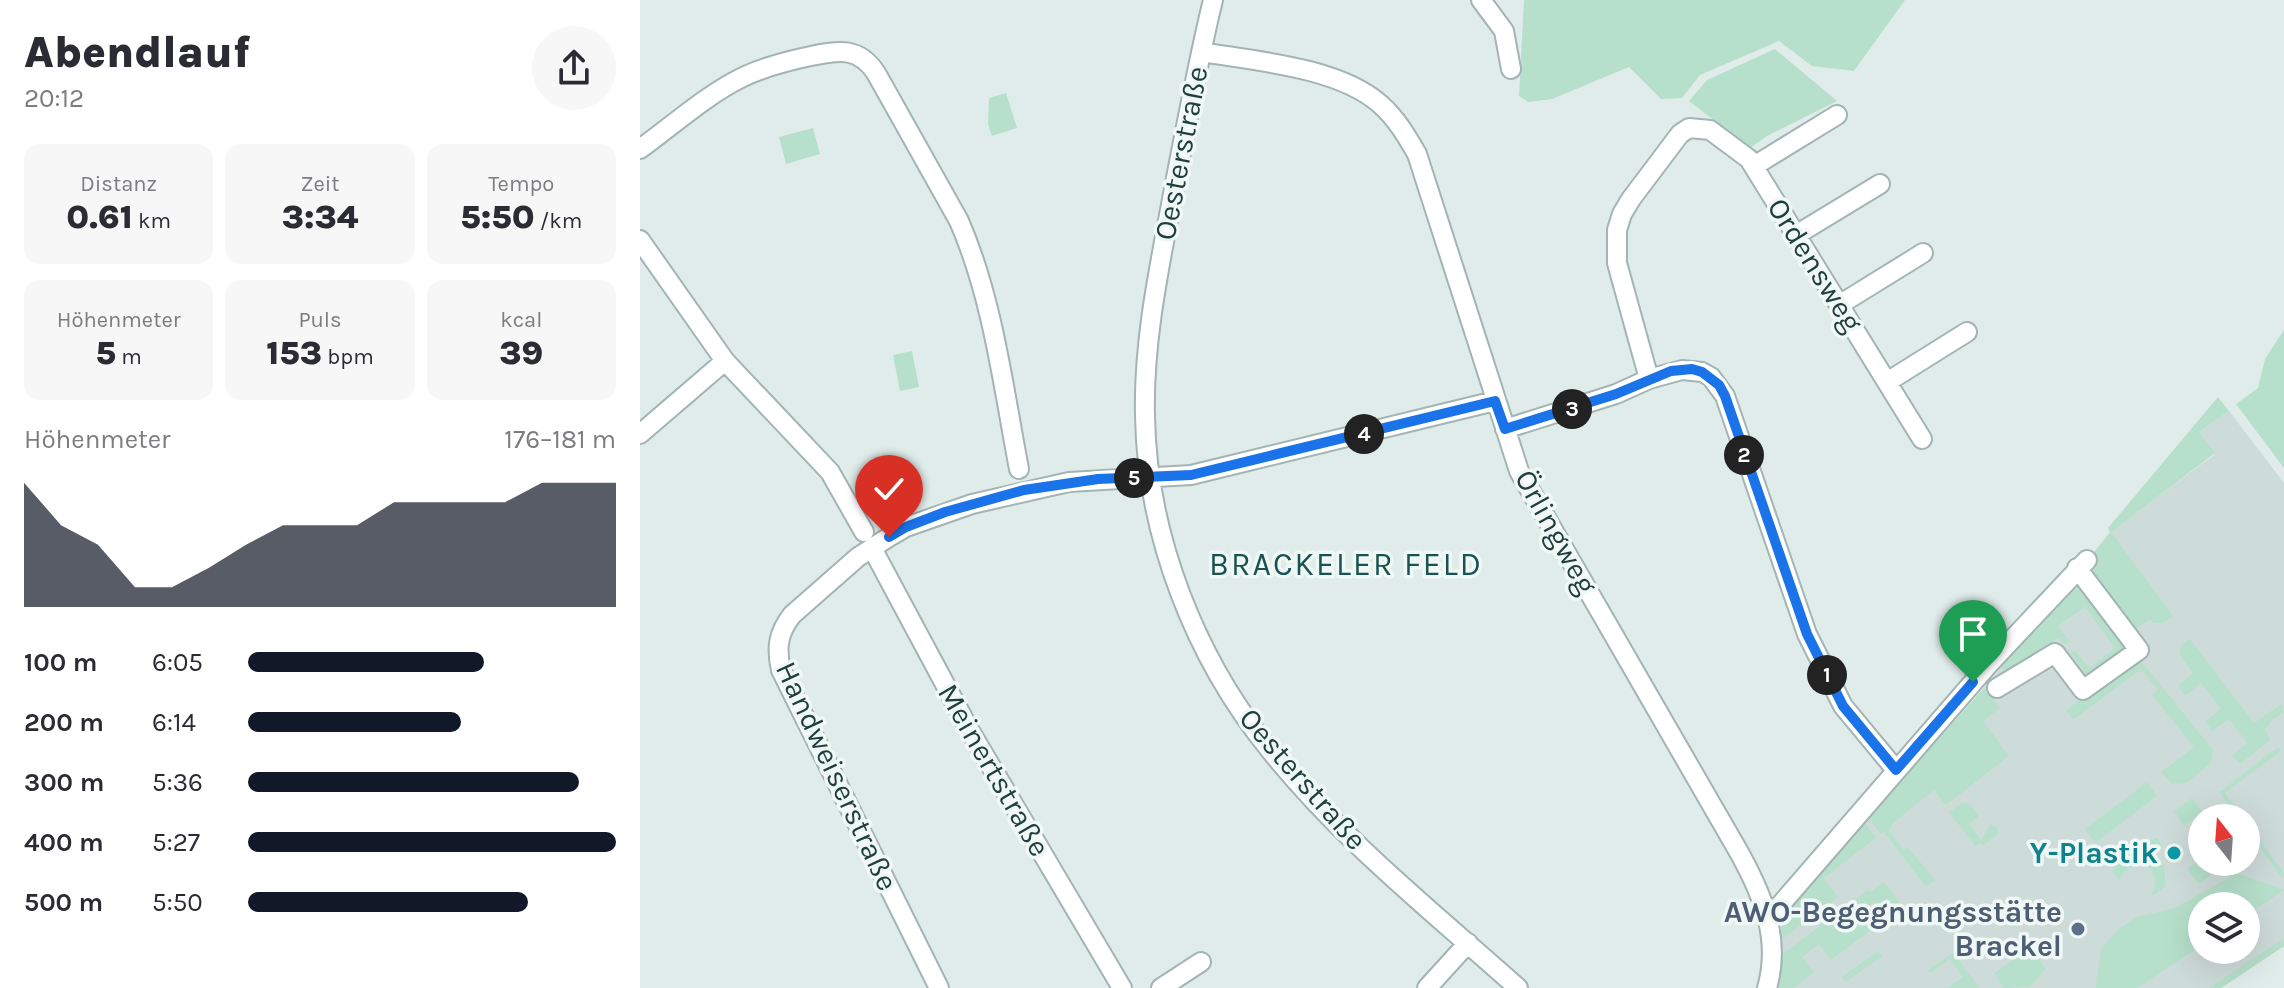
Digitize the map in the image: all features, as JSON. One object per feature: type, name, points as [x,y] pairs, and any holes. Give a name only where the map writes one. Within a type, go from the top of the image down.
[{"type":"street","name":"Oesterstraße","points":[[1213,0],[1150,324],[1145,416],[1164,543],[1185,606],[1208,655],[1240,709],[1270,750],[1331,818],[1381,867],[1518,988]]},
{"type":"street","points":[[1481,0],[1504,31],[1511,69]]},
{"type":"street","points":[[640,149],[724,88],[764,68],[833,51],[849,51],[864,58],[876,73],[970,246],[985,300],[1019,469]]},
{"type":"street","name":"Örlingweg","points":[[1201,52],[1314,73],[1351,86],[1379,102],[1402,126],[1417,154],[1519,471],[1746,865],[1763,900],[1769,918],[1771,955],[1767,988]]},
{"type":"street","points":[[1754,166],[1837,115]]},
{"type":"street","name":"Ordensweg","points":[[1649,379],[1617,263],[1617,230],[1631,199],[1680,134],[1689,128],[1710,130],[1754,166],[1922,439]]},
{"type":"street","points":[[1796,235],[1880,184]]},
{"type":"street","name":"Meinertstraße","points":[[640,240],[725,361],[830,472],[970,731],[1122,988]]},
{"type":"street","points":[[1839,305],[1923,253]]},
{"type":"street","points":[[1887,382],[1967,332]]},
{"type":"street","points":[[640,434],[725,361]]},
{"type":"street","points":[[1505,429],[1616,394],[1671,371],[1692,369],[1702,372],[1719,385],[1807,634],[1843,706],[1896,770]]},
{"type":"street","name":"Handweiserstraße","points":[[939,988],[787,683],[779,659],[780,636],[792,615],[858,557],[868,540],[945,512],[1069,482],[1191,475],[1495,401]]},
{"type":"street","points":[[1769,918],[1896,770],[2082,564],[2139,650],[2083,690],[2055,653],[1997,688]]},
{"type":"street","points":[[1427,988],[1468,943]]},
{"type":"street","points":[[1161,988],[1201,962]]},
{"type":"shaded area","points":[[2229,411],[2284,483],[2284,946],[2260,962],[2260,892],[2188,892],[2188,964],[2257,964],[2221,988],[1778,988],[1782,920],[1864,822],[1985,687],[2110,532],[2215,454],[2199,432]]},
{"type":"green space","points":[[1524,0],[1905,0],[1854,71],[1812,66],[1779,41],[1700,75],[1682,98],[1661,99],[1629,67],[1552,99],[1528,102],[1519,96]]},
{"type":"green space","points":[[1775,49],[1837,101],[1767,136],[1750,148],[1689,101],[1707,80]]},
{"type":"green space","points":[[1006,93],[1017,128],[992,136],[988,124],[989,98]]},
{"type":"green space","points":[[813,128],[820,154],[786,164],[779,137]]},
{"type":"green space","points":[[2284,330],[2284,468],[2236,404],[2258,388],[2265,359]]},
{"type":"green space","points":[[912,351],[919,387],[900,391],[893,355]]},
{"type":"green space","points":[[2218,397],[2229,411],[2199,432],[2215,453],[2111,532],[2173,616],[2163,623],[2154,623],[2150,619],[2133,631],[2083,568],[2110,533],[2108,528]]},
{"type":"green space","points":[[2076,578],[2130,647],[2088,678],[2071,653],[2075,650],[2089,668],[2115,648],[2085,607],[2058,626],[2070,642],[2065,645],[2058,638],[2007,674],[2001,667]]},
{"type":"green space","points":[[2190,639],[2254,723],[2281,704],[2284,712],[2272,720],[2265,730],[2270,740],[2240,764],[2232,756],[2247,743],[2229,719],[2212,731],[2205,721],[2221,709],[2201,683],[2185,696],[2178,686],[2193,673],[2179,654],[2181,645]]},
{"type":"green space","points":[[2139,658],[2213,750],[2211,763],[2186,783],[2172,784],[2161,772],[2194,747],[2152,695],[2158,690],[2141,669],[2073,720],[2066,710]]},
{"type":"green space","points":[[1985,687],[2000,708],[1983,721],[2009,756],[1946,805],[1934,790],[1892,824],[1889,831],[1904,850],[1908,847],[1935,880],[1926,887],[1884,832],[1881,834],[1868,818]]},
{"type":"green space","points":[[2278,747],[2281,751],[2225,793],[2233,804],[2228,804],[2219,792]]},
{"type":"green space","points":[[2147,782],[2157,796],[2095,843],[2085,829]]},
{"type":"green space","points":[[2192,798],[2196,804],[2188,804],[2188,823],[2184,826],[2174,811]]},
{"type":"green space","points":[[1962,803],[1970,804],[1979,816],[1969,824],[1981,840],[1991,824],[1998,829],[1997,835],[1982,846],[1980,843],[1975,846],[1949,812]]},
{"type":"green space","points":[[1864,822],[1876,838],[1824,878],[1838,897],[1781,940],[1782,920]]},
{"type":"green space","points":[[2157,838],[2162,845],[2148,859],[2164,866],[2166,886],[2151,897],[2155,882],[2150,868],[2133,866],[2119,880],[2112,871],[2125,853]]},
{"type":"green space","points":[[2260,841],[2284,873],[2283,879],[2260,848]]},
{"type":"green space","points":[[2193,876],[2210,876],[2199,884]]},
{"type":"green space","points":[[2232,876],[2245,876],[2284,890],[2260,906],[2260,892],[2203,892]]},
{"type":"green space","points":[[1884,882],[1902,906],[1887,916],[1875,901],[1859,914],[1871,930],[1831,960],[1819,944],[1802,957],[1814,972],[1793,988],[1780,988],[1780,956],[1868,890],[1870,892]]},
{"type":"green space","points":[[2188,901],[2188,954],[2137,988],[2096,988],[2101,949],[2117,930],[2136,917],[2175,908]]},
{"type":"green space","points":[[2284,938],[2284,946],[2260,962],[2260,954]]},
{"type":"green space","points":[[2030,948],[2046,969],[2029,987],[2004,988],[1994,973]]},
{"type":"green space","points":[[1878,951],[1882,956],[1846,982],[1842,977]]},
{"type":"green space","points":[[1951,954],[1980,988],[1947,988],[1963,977],[1950,959],[1931,973],[1928,970]]},
{"type":"green space","points":[[2245,964],[2257,964],[2221,988],[2209,988]]},
{"type":"place","name":"Y-Plastik","points":[[2174,853]]},
{"type":"place","name":"AWO-Begegnungsstätte Brackel","points":[[2078,929]]},
{"type":"district","name":"BRACKELER FELD","points":[[1346,564]]},
{"type":"route","points":[[889,537],[945,512],[1024,490],[1098,479],[1191,475],[1495,401],[1505,429],[1616,394],[1671,371],[1692,369],[1711,377],[1725,396],[1773,541],[1807,634],[1829,681],[1858,727],[1896,770],[1973,682]]}]
